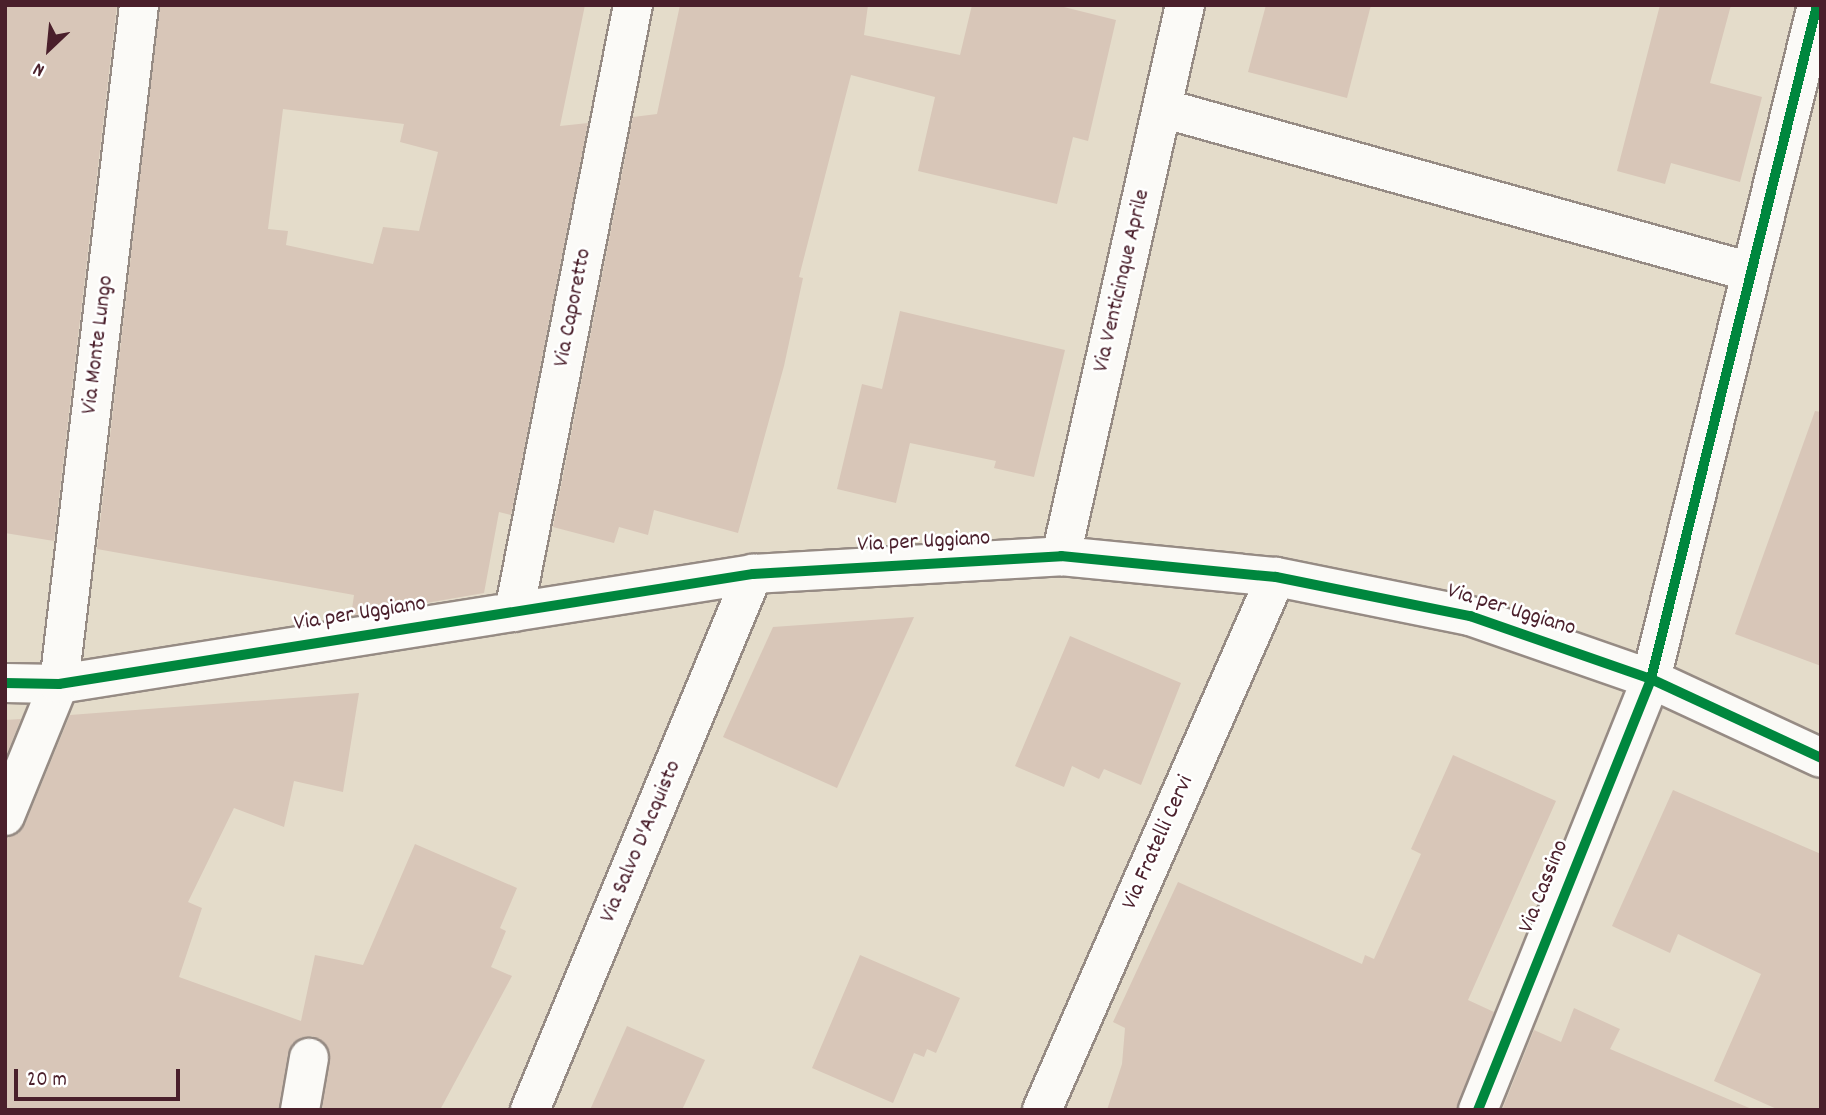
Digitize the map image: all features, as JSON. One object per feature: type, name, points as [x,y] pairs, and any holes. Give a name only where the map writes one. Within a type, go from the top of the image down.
[{"type":"street","name":"Via Monte Lungo","points":[[5,816],[59,684],[139,5]]},
{"type":"street","name":"Via Caporetto","points":[[514,612],[633,5]]},
{"type":"street","name":"Via Venticinque Aprile","points":[[1061,556],[1185,5]]},
{"type":"street","name":"Via Cassino","points":[[1478,1110],[1651,679],[1817,5]]},
{"type":"street","points":[[1162,108],[1751,272]]},
{"type":"street","name":"Via per Uggiano","points":[[5,683],[59,684],[753,575],[1061,556],[1276,577],[1470,616],[1651,679],[1821,758]]},
{"type":"street","name":"Via Salvo D'Acquisto","points":[[530,1110],[753,575]]},
{"type":"street","name":"Via Fratelli Cervi","points":[[1042,1110],[1276,577]]},
{"type":"street","points":[[300,1110],[309,1058]]},
{"type":"building","points":[[5,5],[117,5],[54,541],[5,533]]},
{"type":"building","points":[[160,5],[585,5],[560,126],[588,123],[511,515],[499,512],[484,593],[351,616],[354,595],[97,549]],"holes":[[[283,109],[404,124],[400,142],[438,152],[419,231],[383,227],[373,264],[286,245],[288,231],[268,229]]]},
{"type":"building","points":[[680,5],[868,5],[864,35],[960,55],[972,5],[1056,5],[1116,20],[1088,141],[1073,137],[1057,204],[918,171],[935,97],[851,75],[799,277],[803,278],[784,366],[738,533],[654,510],[648,535],[619,527],[614,543],[553,527],[633,117],[657,114]]},
{"type":"building","points":[[1266,5],[1371,5],[1347,98],[1248,72]]},
{"type":"building","points":[[1660,5],[1731,5],[1710,83],[1762,97],[1740,182],[1671,163],[1665,184],[1617,171]]},
{"type":"building","points":[[900,311],[1065,350],[1034,477],[994,468],[996,461],[910,443],[896,503],[837,489],[862,384],[882,389]]},
{"type":"building","points":[[1815,411],[1821,412],[1821,666],[1735,634]]},
{"type":"building","points":[[914,617],[837,788],[723,737],[773,627]]},
{"type":"building","points":[[1070,636],[1181,683],[1141,785],[1104,769],[1099,779],[1072,766],[1064,787],[1015,766]]},
{"type":"building","points":[[359,693],[343,792],[294,781],[284,827],[234,808],[188,902],[202,908],[179,977],[301,1021],[315,955],[363,965],[415,844],[517,888],[500,928],[506,931],[491,967],[512,976],[440,1110],[322,1110],[330,1051],[312,1036],[301,1038],[288,1054],[279,1110],[5,1110],[5,837],[18,834],[25,824],[70,715]]},
{"type":"building","points":[[21,719],[5,758],[5,720]]},
{"type":"building","points":[[1453,755],[1556,801],[1468,1000],[1494,1012],[1457,1110],[1107,1110],[1122,1064],[1125,1028],[1113,1022],[1178,882],[1362,964],[1365,955],[1374,959],[1421,854],[1411,849]]},
{"type":"building","points":[[1673,790],[1821,854],[1821,1110],[1779,1110],[1714,1081],[1761,974],[1678,934],[1670,953],[1612,926]]},
{"type":"building","points":[[860,955],[960,998],[936,1053],[927,1049],[924,1057],[914,1053],[893,1103],[812,1068]]},
{"type":"building","points":[[1574,1008],[1620,1029],[1610,1049],[1754,1110],[1502,1110],[1534,1030],[1561,1042]]},
{"type":"building","points":[[627,1026],[705,1060],[682,1110],[590,1110]]},
{"type":"cycle path","points":[[1478,1110],[1651,679],[1817,5]]},
{"type":"cycle path","points":[[5,683],[59,684],[753,574],[1061,556],[1276,577],[1470,616],[1651,679],[1821,758]]}]
